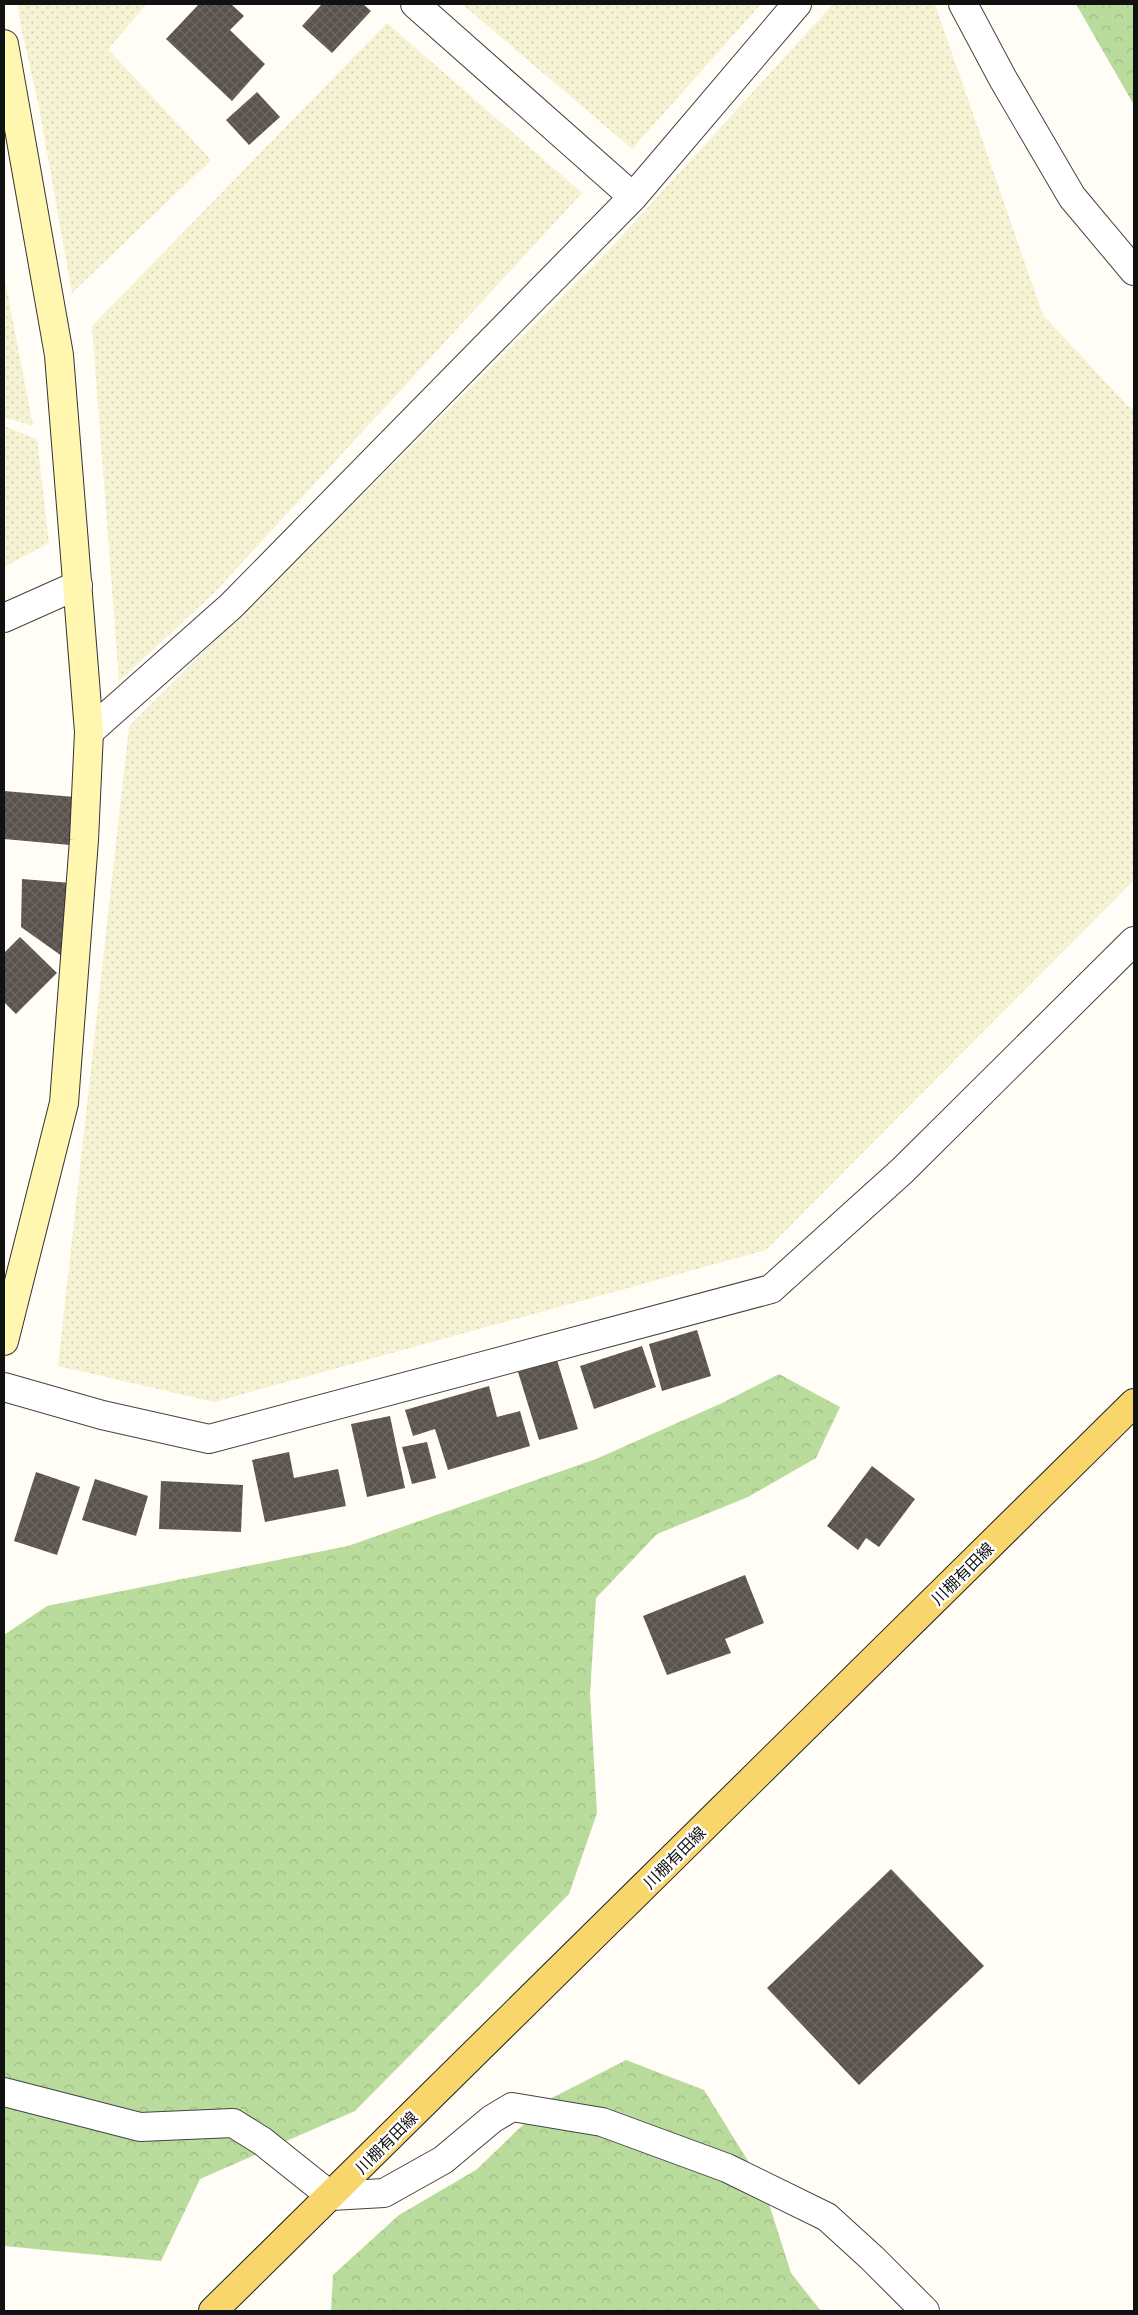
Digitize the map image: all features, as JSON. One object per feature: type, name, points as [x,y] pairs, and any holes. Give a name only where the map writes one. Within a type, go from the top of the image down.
[{"type":"main road","name":"川棚有田線","points":[[213,2311],[1134,1403]]},
{"type":"street","points":[[414,4],[633,197]]},
{"type":"street","points":[[90,732],[231,606],[633,197],[797,4]]},
{"type":"street","points":[[963,4],[1003,79],[1072,197],[1134,271]]},
{"type":"street","points":[[4,44],[59,355],[90,732],[84,840],[64,1103],[4,1341]]},
{"type":"street","points":[[4,618],[78,585]]},
{"type":"street","points":[[4,1387],[102,1415],[209,1439],[771,1289],[902,1171],[1134,941]]},
{"type":"street","points":[[4,2092],[140,2127],[233,2123],[262,2140],[331,2196],[384,2193],[443,2160],[492,2119],[512,2107],[602,2122],[727,2168],[827,2217],[872,2258],[925,2311]]},
{"type":"shaded area","points":[[18,4],[147,4],[108,49],[211,160],[72,293],[39,107],[20,22]]},
{"type":"shaded area","points":[[462,4],[761,4],[632,149]]},
{"type":"shaded area","points":[[833,4],[935,4],[1043,315],[1129,407],[1134,409],[1134,880],[766,1250],[214,1402],[58,1366],[129,726],[608,251]]},
{"type":"shaded area","points":[[387,23],[582,193],[214,593],[119,681],[92,326]]},
{"type":"shaded area","points":[[4,275],[33,426],[4,417]]},
{"type":"shaded area","points":[[4,426],[37,439],[49,543],[4,567]]},
{"type":"green space","points":[[1076,4],[1134,4],[1134,105]]},
{"type":"green space","points":[[779,1374],[840,1407],[816,1458],[748,1497],[657,1534],[596,1598],[590,1694],[597,1813],[569,1894],[355,2111],[200,2179],[161,2261],[4,2246],[4,1635],[47,1606],[348,1546],[596,1459],[722,1403]]},
{"type":"green space","points":[[626,2060],[704,2090],[763,2185],[791,2273],[821,2311],[331,2311],[333,2275],[399,2215],[476,2170],[550,2099]]},
{"type":"building","points":[[199,4],[231,4],[244,16],[230,30],[265,64],[232,101],[166,39]]},
{"type":"building","points":[[322,4],[363,4],[371,11],[332,53],[302,26]]},
{"type":"building","points":[[257,92],[280,117],[249,145],[226,120]]},
{"type":"building","points":[[4,791],[75,797],[70,845],[4,839]]},
{"type":"building","points":[[22,879],[71,883],[66,959],[21,927]]},
{"type":"building","points":[[20,937],[57,973],[16,1014],[4,1002],[4,953]]},
{"type":"building","points":[[697,1330],[711,1376],[662,1391],[649,1344]]},
{"type":"building","points":[[642,1346],[656,1387],[594,1409],[580,1366]]},
{"type":"building","points":[[557,1360],[578,1429],[539,1440],[518,1372]]},
{"type":"building","points":[[489,1386],[497,1417],[520,1411],[530,1446],[448,1470],[435,1429],[413,1436],[405,1410]]},
{"type":"building","points":[[390,1416],[405,1488],[367,1497],[351,1424]]},
{"type":"building","points":[[427,1442],[436,1478],[412,1484],[402,1447]]},
{"type":"building","points":[[289,1452],[294,1478],[338,1469],[346,1506],[265,1522],[252,1460]]},
{"type":"building","points":[[872,1466],[915,1499],[879,1547],[866,1538],[858,1550],[827,1526]]},
{"type":"building","points":[[36,1472],[80,1487],[57,1555],[14,1541]]},
{"type":"building","points":[[95,1479],[148,1496],[136,1536],[82,1520]]},
{"type":"building","points":[[161,1481],[243,1485],[241,1532],[159,1529]]},
{"type":"building","points":[[745,1575],[764,1623],[725,1639],[731,1653],[667,1675],[643,1616]]},
{"type":"building","points":[[891,1869],[984,1966],[859,2085],[767,1988]]}]
